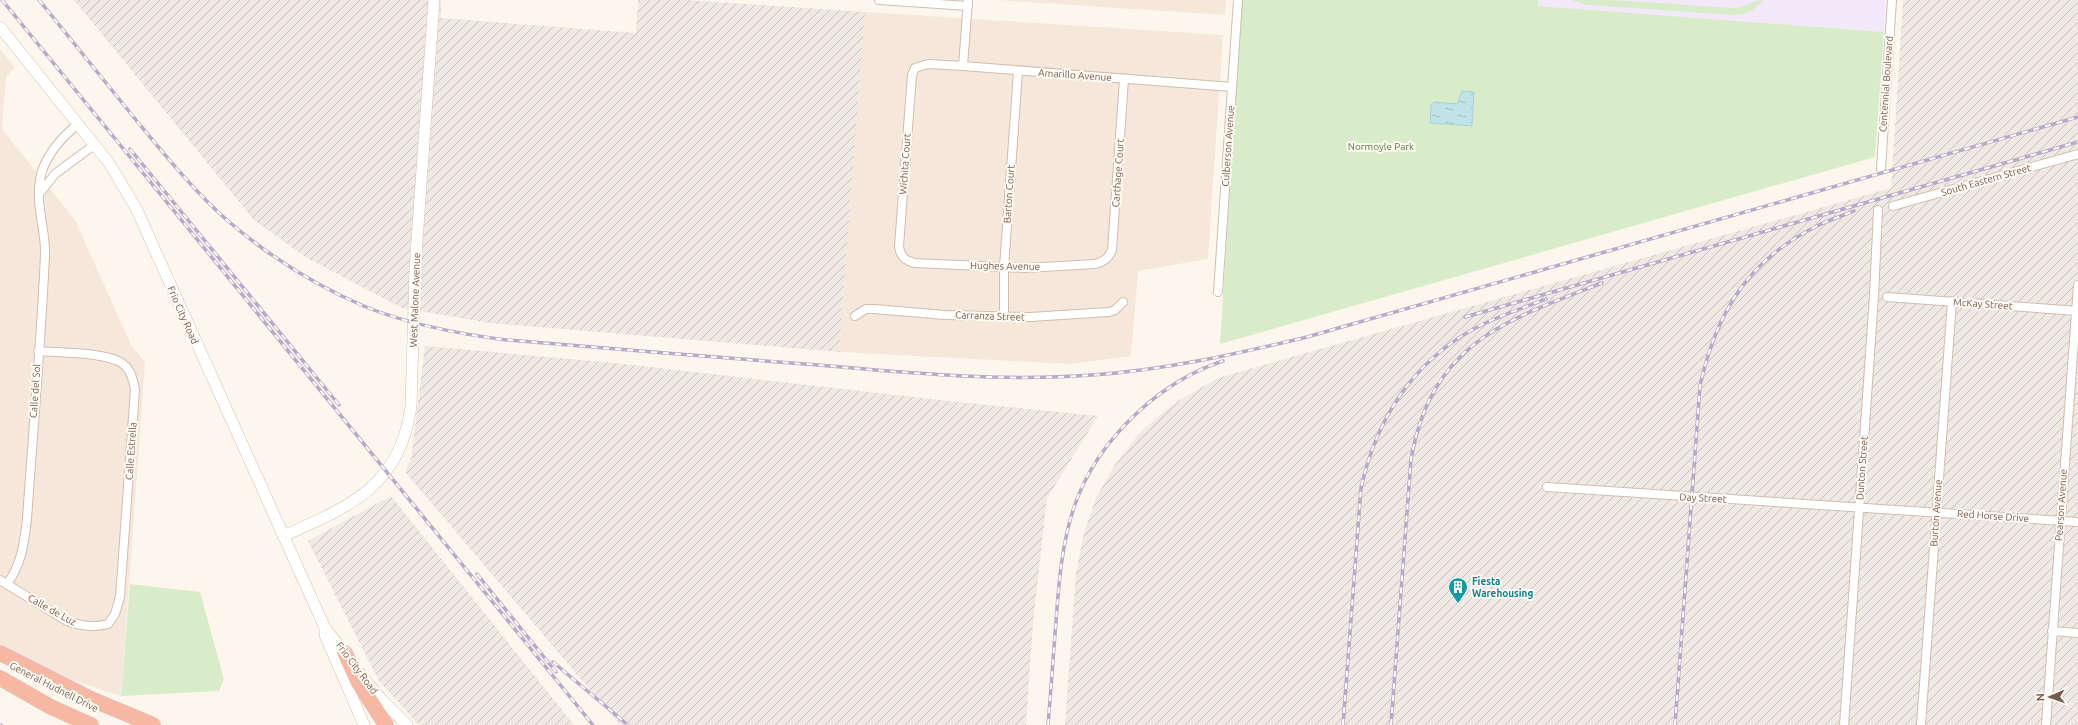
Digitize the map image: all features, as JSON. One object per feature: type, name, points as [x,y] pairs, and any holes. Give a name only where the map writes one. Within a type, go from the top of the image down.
[{"type":"highway","points":[[0,653],[91,699],[153,725]]},
{"type":"highway","points":[[345,653],[358,682],[386,725]]},
{"type":"highway","name":"General Hudnell Drive","points":[[0,658],[77,701],[132,725]]},
{"type":"highway","name":"General Hudnell Drive","points":[[0,678],[51,707],[91,725]]},
{"type":"main road","name":"West Malone Avenue","points":[[283,536],[338,511],[367,492],[394,461],[405,439],[409,425],[416,269],[434,0]]},
{"type":"main road","name":"Frio City Road","points":[[0,27],[78,124],[122,183],[136,208],[325,628],[363,679],[407,725]]},
{"type":"main road","name":"Frio City Road","points":[[325,628],[324,635],[364,725]]},
{"type":"street","points":[[879,0],[968,3],[964,66]]},
{"type":"street","name":"Culberson Avenue","points":[[1218,292],[1238,0]]},
{"type":"street","name":"Centennial Boulevard","points":[[1881,169],[1892,0]]},
{"type":"street","name":"Amarillo Avenue","points":[[919,66],[928,64],[964,66],[1232,87]]},
{"type":"street","name":"Wichita Court","points":[[908,262],[902,256],[899,246],[912,75],[915,68],[919,66]]},
{"type":"street","name":"Barton Court","points":[[1004,317],[1004,267],[1018,71]]},
{"type":"street","name":"Carthage Court","points":[[1102,263],[1109,257],[1112,250],[1124,79]]},
{"type":"street","name":"Calle del Sol","points":[[3,582],[18,567],[25,539],[45,254],[39,195],[42,171],[48,158],[62,137],[78,124]]},
{"type":"street","points":[[39,195],[55,174],[94,145]]},
{"type":"street","name":"South Eastern Street","points":[[1893,206],[2078,154]]},
{"type":"street","name":"Dunton Street","points":[[1844,725],[1874,296],[1878,210]]},
{"type":"street","name":"Hughes Avenue","points":[[908,262],[915,264],[1025,268],[1102,263]]},
{"type":"street","name":"Pearson Avenue","points":[[2046,725],[2078,285]]},
{"type":"street","name":"McKay Street","points":[[1887,297],[2077,311]]},
{"type":"street","name":"Burton Avenue","points":[[1921,725],[1952,301]]},
{"type":"street","name":"Carranza Street","points":[[854,316],[866,309],[874,309],[945,315],[1030,317],[1109,312],[1115,310],[1123,302]]},
{"type":"street","name":"Calle Estrella","points":[[38,351],[107,357],[124,365],[132,377],[135,389],[120,597],[115,614],[108,624]]},
{"type":"street","name":"Day Street","points":[[1547,487],[1692,498],[1859,506]]},
{"type":"street","name":"Red Horse Drive","points":[[1859,506],[2078,522]]},
{"type":"street","name":"Calle de Luz","points":[[3,582],[68,621],[79,625],[90,626],[108,624]]},
{"type":"street","points":[[2052,631],[2078,633]]},
{"type":"shaded area","points":[[74,0],[441,0],[441,18],[636,33],[638,0],[687,0],[865,12],[839,352],[490,323],[402,308],[307,258],[254,220]]},
{"type":"shaded area","points":[[999,0],[1226,0],[1225,15]]},
{"type":"shaded area","points":[[1538,0],[1886,0],[1884,32],[1538,6]]},
{"type":"shaded area","points":[[1903,0],[2078,0],[2078,725],[1065,725],[1076,572],[1084,533],[1096,498],[1114,466],[1138,435],[1161,414],[1178,401],[1218,378],[1891,188]]},
{"type":"shaded area","points":[[865,12],[1223,35],[1208,259],[1138,271],[1131,356],[1071,364],[839,352]]},
{"type":"shaded area","points":[[0,49],[15,67],[6,77],[2,129],[75,220],[131,345],[145,362],[121,696],[60,676],[0,644]]},
{"type":"shaded area","points":[[425,346],[615,363],[949,401],[1098,416],[1047,498],[1033,622],[1026,725],[620,725],[405,472],[411,459]]},
{"type":"shaded area","points":[[391,496],[574,725],[419,725],[379,681],[308,541]]},
{"type":"green space","name":"Normoyle Park","points":[[1242,0],[1538,0],[1538,6],[1884,32],[1875,157],[1220,344]]},
{"type":"green space","points":[[1571,0],[1613,0],[1738,8],[1759,0],[1763,0],[1757,7],[1750,11],[1734,15],[1587,5]]},
{"type":"green space","points":[[130,584],[200,592],[224,679],[219,691],[121,696]]},
{"type":"water","points":[[1462,91],[1474,92],[1472,126],[1430,123],[1431,105],[1434,102],[1457,104]]},
{"type":"railway","points":[[2,0],[593,725]]},
{"type":"railway","points":[[39,0],[136,120],[192,185],[215,209],[244,234],[276,258],[329,290],[366,307],[400,319],[435,328],[507,340],[955,376],[1024,378],[1119,373],[1227,355],[1307,337],[2078,117]]},
{"type":"railway","points":[[1465,317],[2078,142]]},
{"type":"railway","points":[[130,149],[339,405]]},
{"type":"railway","points":[[1675,725],[1700,386],[1715,335],[1726,312],[1739,291],[1754,272],[1772,255],[1793,240],[1817,226],[1854,211]]},
{"type":"railway","points":[[1391,725],[1411,459],[1421,420],[1436,388],[1455,362],[1478,342],[1504,325],[1534,310],[1602,283]]},
{"type":"railway","points":[[1343,725],[1361,488],[1376,440],[1386,418],[1413,378],[1449,345],[1470,331],[1488,322],[1546,299]]},
{"type":"railway","points":[[1048,725],[1058,591],[1062,561],[1074,508],[1084,483],[1097,459],[1115,436],[1138,412],[1157,396],[1178,382],[1200,370],[1223,361]]},
{"type":"railway","points":[[477,574],[556,672]]},
{"type":"railway","points":[[553,662],[628,725]]},
{"type":"place","name":"Fiesta Warehousing","points":[[1458,604]]}]
